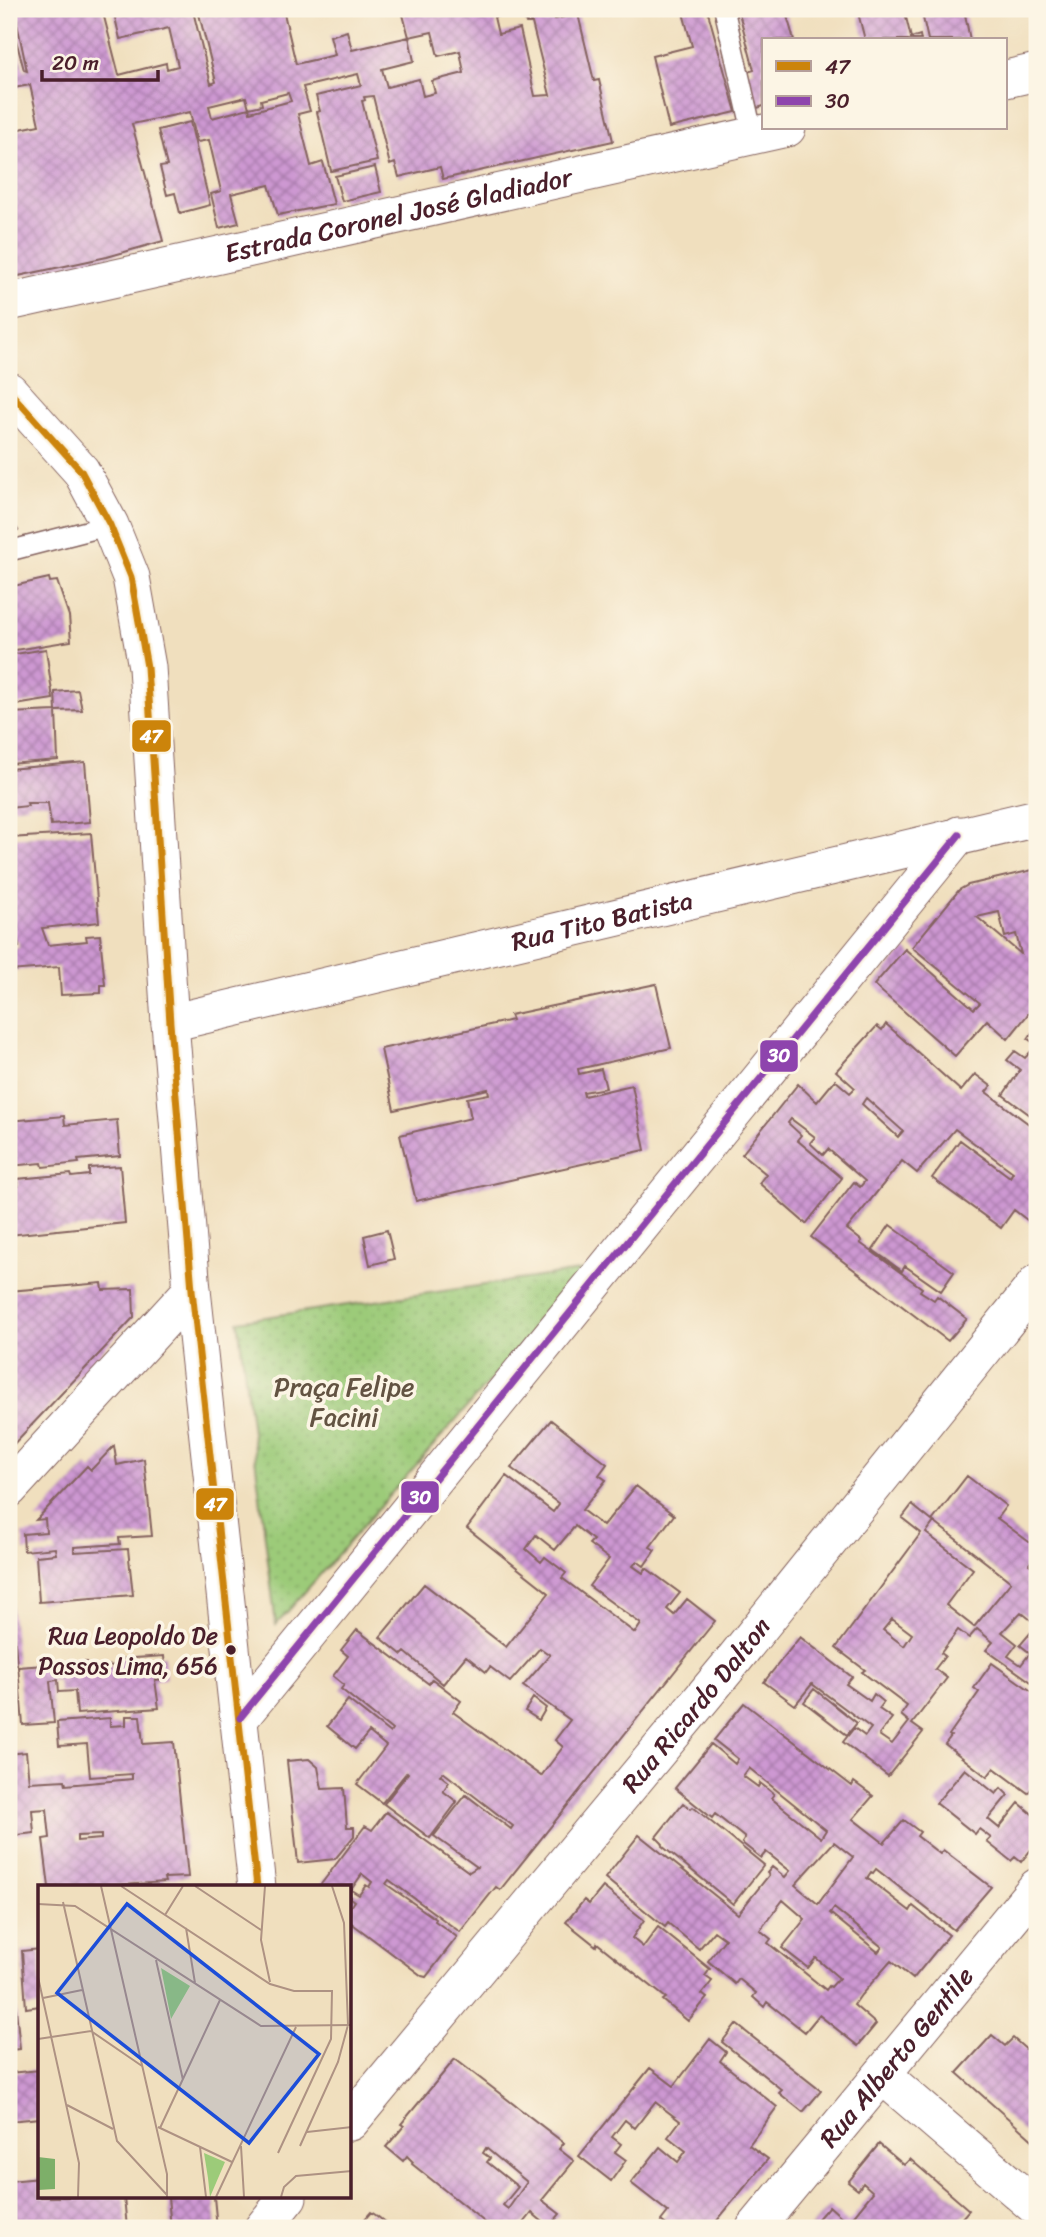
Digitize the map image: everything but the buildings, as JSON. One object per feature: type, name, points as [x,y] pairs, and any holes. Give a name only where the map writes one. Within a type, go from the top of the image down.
[{"type":"street","points":[[1007,79],[1037,72]]},
{"type":"street","name":"Estrada Coronel José Gladiador","points":[[9,302],[770,131]]},
{"type":"street","points":[[9,391],[81,471],[110,525],[131,577],[147,667],[170,1023],[192,1290],[257,1885]]},
{"type":"street","name":"Rua Tito Batista","points":[[170,1023],[1037,818]]},
{"type":"street","points":[[240,1718],[959,835]]},
{"type":"street","name":"Rua Ricardo Dalton","points":[[352,2120],[728,1667],[1037,1283]]},
{"type":"street","points":[[9,1489],[192,1290]]},
{"type":"street","name":"Rua Alberto Gentile","points":[[755,2228],[1037,1887]]},
{"type":"street","points":[[882,2075],[1037,2208]]},
{"type":"street","points":[[263,2228],[287,2198]]},
{"type":"street","points":[[288,2198],[289,2228]]},
{"type":"lane","points":[[724,9],[762,110]]},
{"type":"lane","points":[[9,551],[110,525]]},
{"type":"green space","name":"Praça Felipe Facini","points":[[587,1270],[276,1625],[238,1321]]},
{"type":"transit line","name":"47","points":[[9,391],[81,471],[110,525],[131,577],[147,667],[170,1023],[192,1290],[257,1885]]},
{"type":"transit line","name":"30","points":[[240,1718],[959,835]]},
{"type":"place","name":"Rua Leopoldo De Passos Lima, 656","points":[[231,1650]]}]
